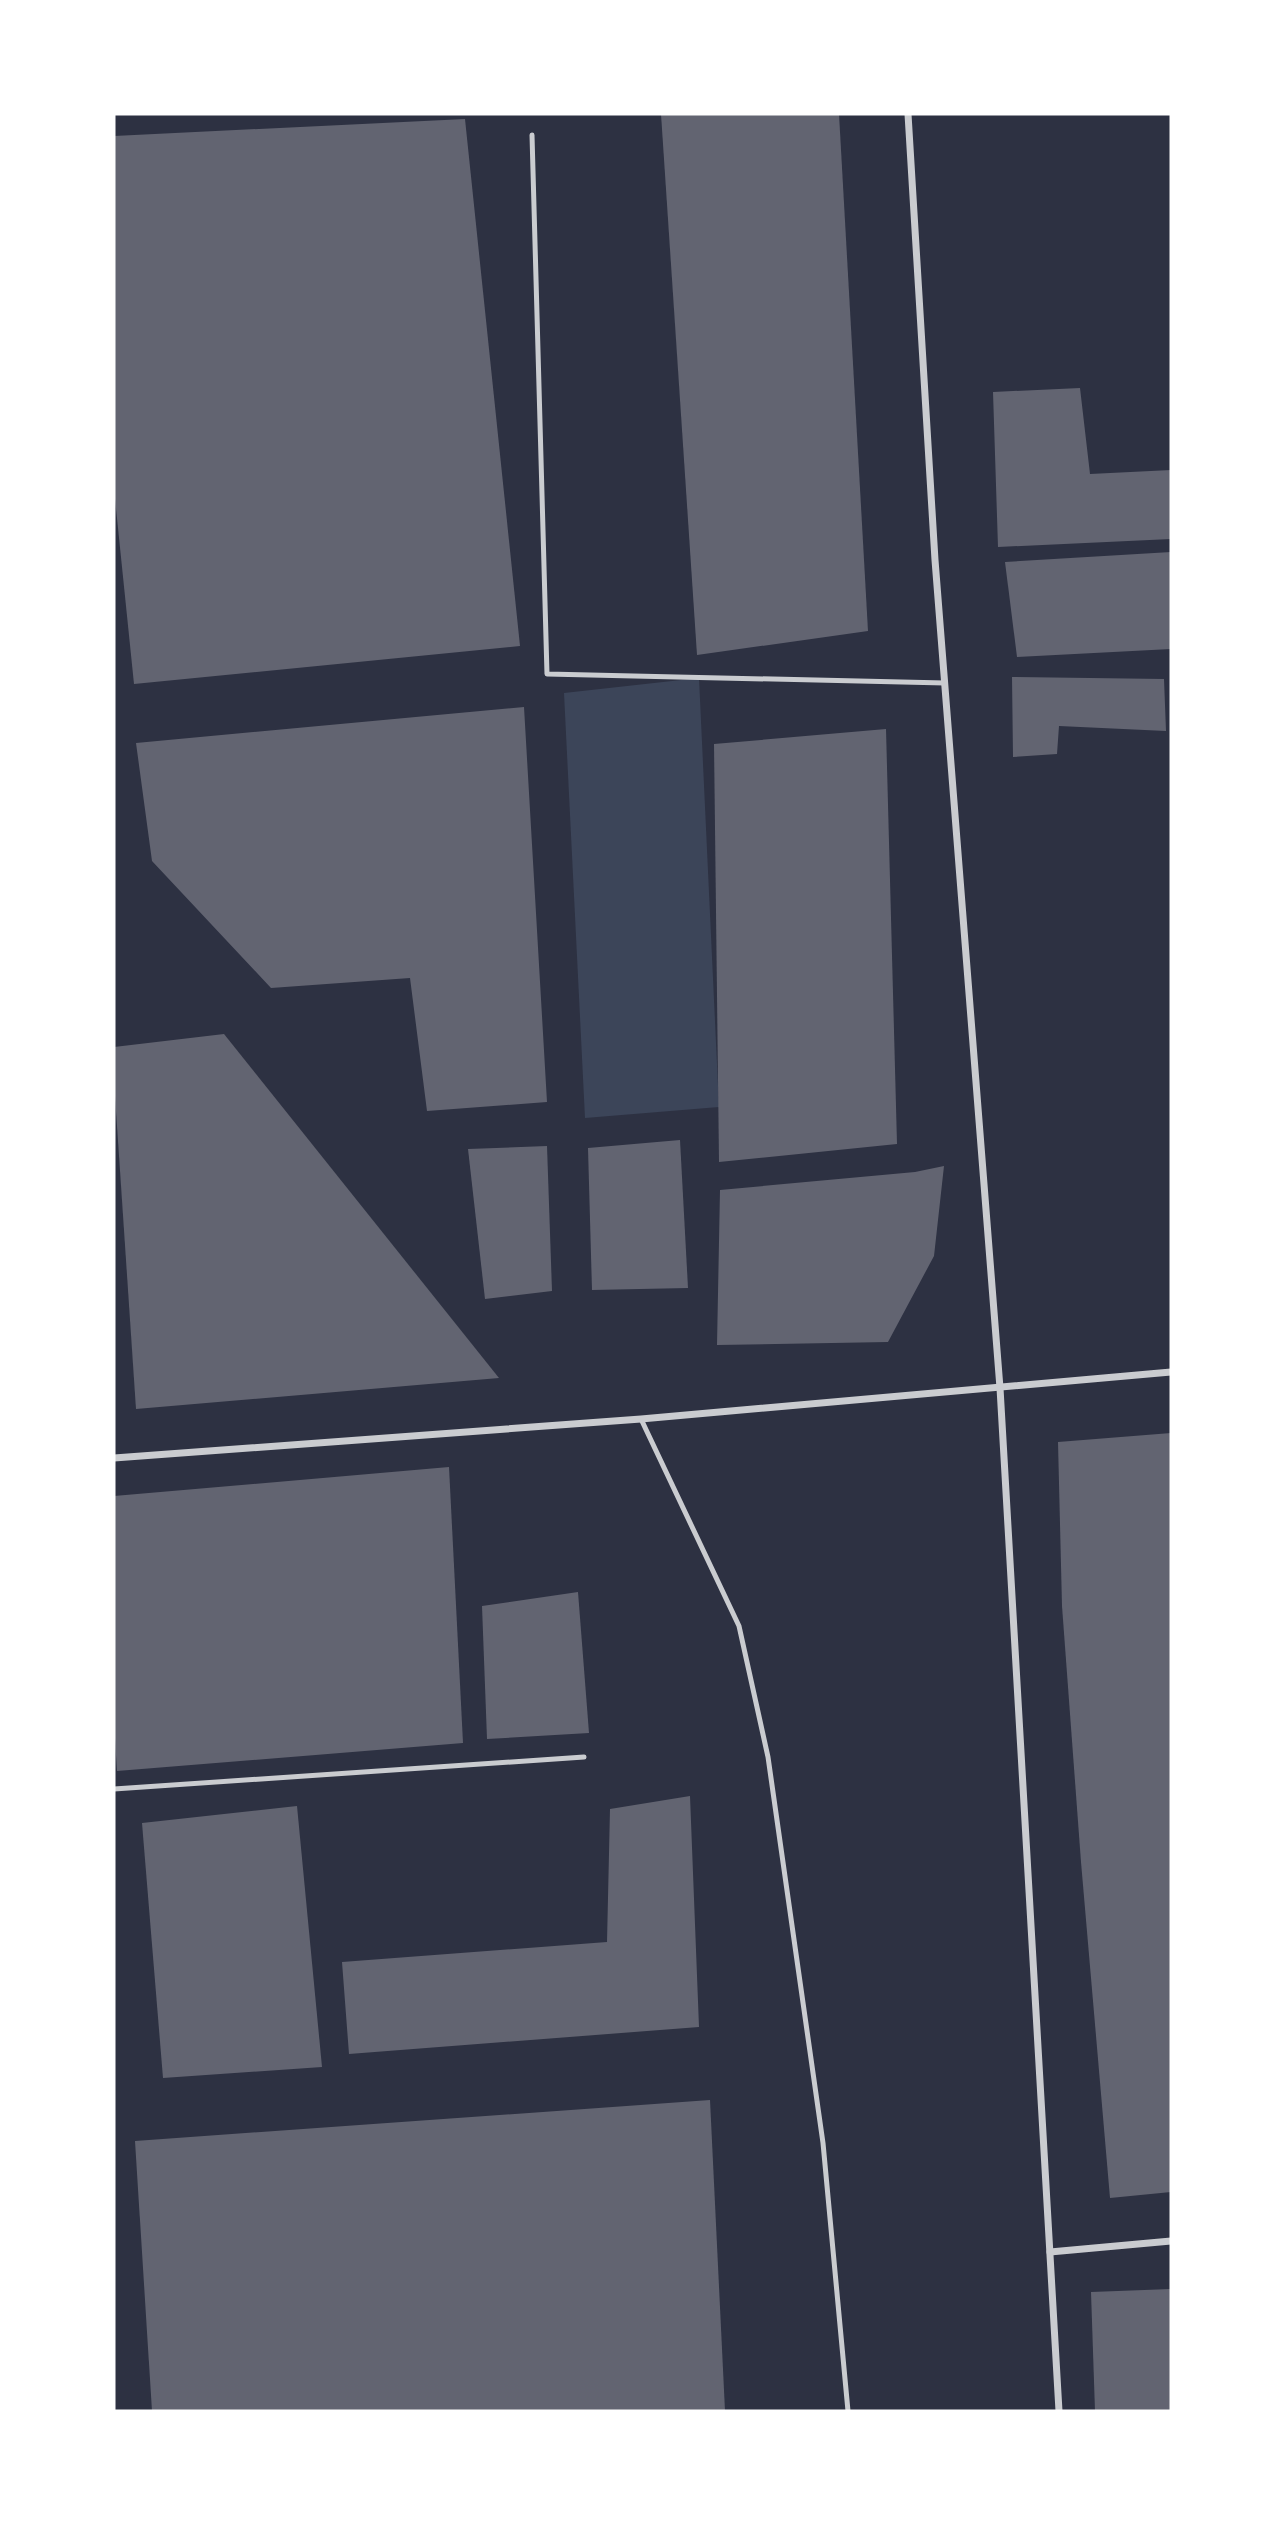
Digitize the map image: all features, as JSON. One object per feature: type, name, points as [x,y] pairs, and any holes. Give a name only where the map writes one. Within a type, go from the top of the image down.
[{"type":"street","points":[[908,114],[935,560],[1000,1388],[1059,2411]]},
{"type":"street","points":[[114,1458],[641,1419],[1171,1372]]},
{"type":"street","points":[[1050,2252],[1171,2241]]},
{"type":"lane","points":[[532,135],[547,674],[945,683]]},
{"type":"lane","points":[[641,1419],[739,1626],[768,1757],[823,2143],[848,2411]]},
{"type":"lane","points":[[114,1789],[584,1757]]},
{"type":"shaded area","points":[[699,678],[719,1107],[585,1118],[564,693]]},
{"type":"building","points":[[661,114],[839,114],[868,631],[697,655]]},
{"type":"building","points":[[465,119],[520,646],[134,684],[114,489],[114,136]]},
{"type":"building","points":[[1080,388],[1090,474],[1171,470],[1171,539],[998,547],[993,392]]},
{"type":"building","points":[[1171,552],[1171,649],[1017,657],[1005,562]]},
{"type":"building","points":[[1012,677],[1164,679],[1166,731],[1059,726],[1057,754],[1013,757]]},
{"type":"building","points":[[524,707],[547,1102],[427,1111],[410,978],[271,988],[152,861],[136,743]]},
{"type":"building","points":[[886,729],[897,1144],[719,1162],[714,744]]},
{"type":"building","points":[[224,1034],[499,1378],[136,1409],[114,1047]]},
{"type":"building","points":[[680,1140],[688,1288],[592,1290],[588,1148]]},
{"type":"building","points":[[547,1146],[552,1291],[485,1299],[468,1149]]},
{"type":"building","points":[[944,1166],[934,1256],[888,1342],[717,1345],[720,1190],[915,1172]]},
{"type":"building","points":[[1171,1433],[1171,2192],[1110,2198],[1062,1606],[1058,1442]]},
{"type":"building","points":[[449,1467],[463,1743],[117,1771],[114,1722],[114,1496]]},
{"type":"building","points":[[578,1592],[589,1733],[487,1739],[482,1606]]},
{"type":"building","points":[[690,1796],[699,2027],[349,2054],[342,1962],[607,1942],[610,1809]]},
{"type":"building","points":[[297,1806],[322,2067],[163,2078],[142,1823]]},
{"type":"building","points":[[710,2100],[725,2411],[152,2411],[135,2141]]},
{"type":"building","points":[[1171,2289],[1171,2411],[1095,2411],[1091,2292]]}]
